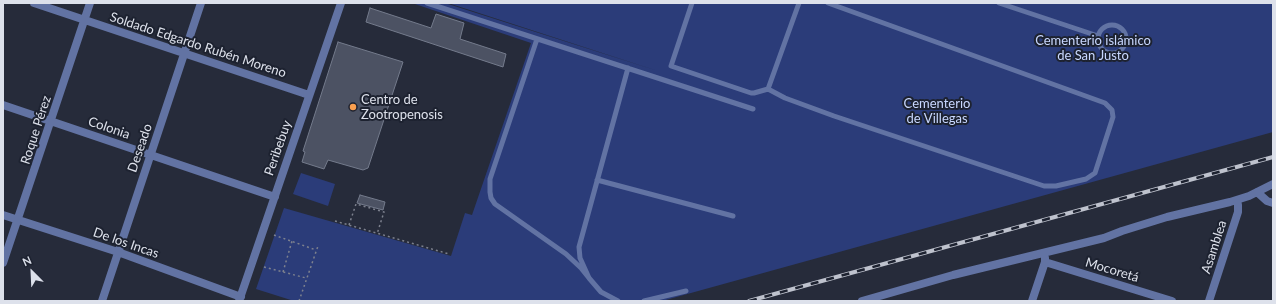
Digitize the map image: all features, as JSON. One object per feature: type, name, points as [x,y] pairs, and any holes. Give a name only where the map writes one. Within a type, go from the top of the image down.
[{"type":"street","name":"Soldado Edgardo Rubén Moreno","points":[[34,3],[309,95]]},
{"type":"street","name":"Roque Pérez","points":[[3,263],[90,3]]},
{"type":"street","name":"Deseado","points":[[102,301],[202,3]]},
{"type":"street","name":"Peribebuy","points":[[240,299],[341,3]]},
{"type":"street","name":"Colonia","points":[[3,105],[275,197]]},
{"type":"street","points":[[862,301],[953,275],[1045,258],[1167,217],[1237,200],[1258,192],[1273,184]]},
{"type":"street","points":[[1258,192],[1267,201],[1273,203]]},
{"type":"street","name":"Asamblea","points":[[1209,301],[1238,212],[1237,200]]},
{"type":"street","name":"De los Incas","points":[[3,215],[118,252],[240,299]]},
{"type":"street","points":[[1032,301],[1045,258]]},
{"type":"street","name":"Mocoretá","points":[[1045,258],[1172,301]]},
{"type":"lane","points":[[427,3],[753,109]]},
{"type":"lane","points":[[692,3],[671,66],[752,93],[768,89],[785,98],[834,116],[1044,186],[1056,186],[1086,179],[1096,173],[1113,117],[1112,110],[1105,103],[828,3]]},
{"type":"lane","points":[[768,89],[799,3]]},
{"type":"lane","points":[[999,3],[1098,36]]},
{"type":"lane","points":[[1107,26],[1116,26],[1120,28],[1125,35],[1125,43],[1120,51],[1110,53],[1102,49],[1099,45],[1098,36],[1107,26]]},
{"type":"lane","points":[[537,39],[490,179],[491,198],[495,204],[566,254],[581,268],[601,292],[618,301]]},
{"type":"lane","points":[[588,278],[580,258],[579,247],[628,68]]},
{"type":"lane","points":[[597,180],[733,216]]},
{"type":"lane","points":[[644,301],[686,291]]},
{"type":"path","points":[[349,225],[356,204],[384,212],[377,234]]},
{"type":"path","points":[[335,221],[449,254]]},
{"type":"path","points":[[274,235],[316,250]]},
{"type":"path","points":[[284,273],[292,242]]},
{"type":"path","points":[[299,301],[318,246]]},
{"type":"path","points":[[264,268],[307,278]]},
{"type":"green space","points":[[412,3],[445,3],[661,72],[448,3],[1273,3],[1273,132],[662,301],[294,301],[256,289],[284,208],[451,256],[465,213],[472,215],[531,43]]},
{"type":"green space","points":[[301,173],[335,184],[328,206],[293,194]]},
{"type":"building","points":[[370,8],[431,28],[436,14],[464,23],[460,39],[506,54],[503,67],[366,22]]},
{"type":"building","name":"Centro de Zootropenosis","points":[[338,42],[403,62],[368,168],[363,170],[328,160],[324,169],[302,162],[305,152],[303,151]]},
{"type":"building","points":[[360,195],[385,202],[383,210],[357,203]]},
{"type":"railway","points":[[749,301],[1273,157]]},
{"type":"place","name":"Centro de Zootropenosis","points":[[353,107]]},
{"type":"park label","name":"Cementerio islámico de San Justo","points":[[1093,48]]},
{"type":"park label","name":"Cementerio de Villegas","points":[[937,112]]}]
